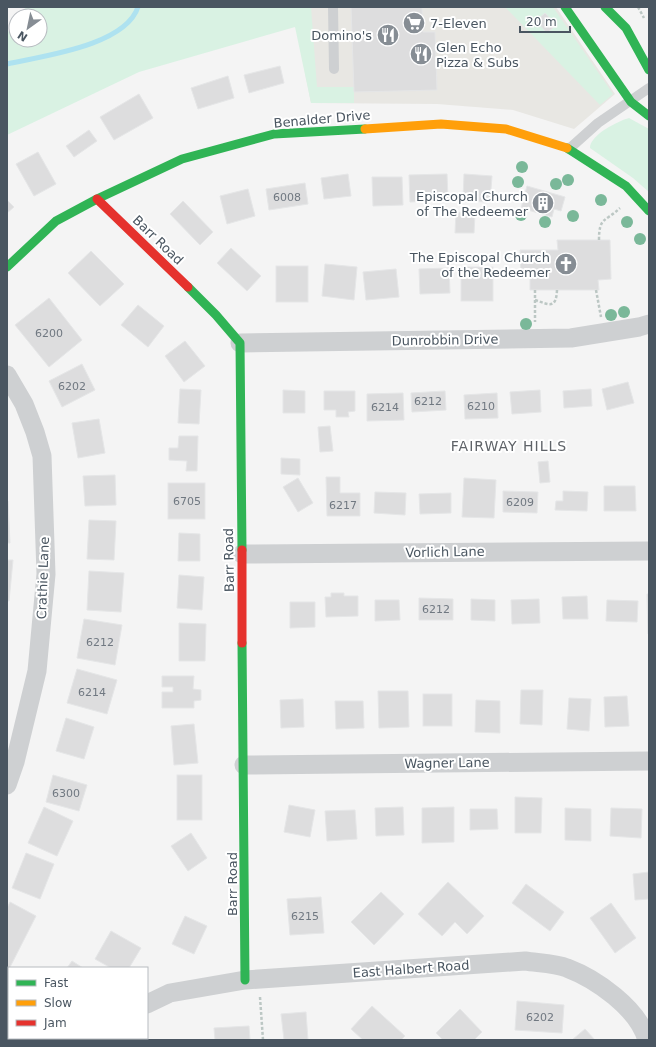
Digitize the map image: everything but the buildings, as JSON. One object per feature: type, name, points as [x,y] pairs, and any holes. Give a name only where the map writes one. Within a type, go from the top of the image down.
[{"type":"street","points":[[565,7],[631,102],[649,116]]},
{"type":"street","points":[[605,7],[626,28]]},
{"type":"street","points":[[621,7],[626,28],[649,70]]},
{"type":"street","name":"Benalder Drive","points":[[7,267],[56,221],[97,199],[182,159],[274,134],[442,124],[506,129],[569,149],[630,190],[649,211]]},
{"type":"street","name":"Barr Road","points":[[97,199],[216,315],[240,343],[245,980]]},
{"type":"street","name":"Dunrobbin Drive","points":[[240,343],[571,338],[649,324]]},
{"type":"street","name":"Crathie Lane","points":[[7,375],[24,404],[35,432],[42,456],[46,574],[37,671],[15,762],[7,785]]},
{"type":"street","name":"Vorlich Lane","points":[[242,554],[649,550]]},
{"type":"street","name":"Wagner Lane","points":[[244,765],[649,761]]},
{"type":"street","name":"East Halbert Road","points":[[148,1004],[170,993],[245,980],[524,961],[566,967],[606,988],[636,1019],[647,1040]]},
{"type":"lane","points":[[333,7],[334,69]]},
{"type":"lane","points":[[569,149],[598,123],[631,102],[649,88]]},
{"type":"path","points":[[599,240],[599,226],[603,220],[622,206],[630,190]]},
{"type":"path","points":[[535,290],[536,338]]},
{"type":"path","points":[[535,300],[549,304],[554,303],[557,300],[557,290]]},
{"type":"path","points":[[596,290],[603,333]]},
{"type":"path","points":[[260,993],[263,1040]]},
{"type":"shaded area","points":[[292,7],[556,7],[615,94],[574,129],[513,110],[437,104],[311,103]]},
{"type":"green space","points":[[311,7],[317,87],[354,87],[354,103],[311,103],[295,27],[139,72],[7,135],[7,32],[8,48],[48,48],[48,8],[25,8]]},
{"type":"green space","points":[[505,7],[553,7],[613,94],[600,105]]},
{"type":"green space","points":[[629,118],[649,129],[649,192],[633,178],[590,148],[591,143],[605,129]]},
{"type":"waterway","points":[[7,64],[60,53],[100,40],[117,31],[130,20],[138,7]]},
{"type":"traffic: fast","points":[[565,7],[631,102],[649,116]]},
{"type":"traffic: fast","points":[[605,7],[626,28],[649,70]]},
{"type":"traffic: fast","points":[[7,267],[56,221],[97,199],[182,159],[274,134],[365,129]]},
{"type":"traffic: fast","points":[[567,148],[626,186],[649,211]]},
{"type":"traffic: fast","points":[[188,287],[216,315],[240,343],[242,550]]},
{"type":"traffic: fast","points":[[242,643],[245,980]]},
{"type":"traffic: slow","points":[[365,129],[441,124],[506,129],[567,148]]},
{"type":"traffic: jam","points":[[97,199],[188,287]]},
{"type":"traffic: jam","points":[[242,550],[242,643]]},
{"type":"place","name":"7-Eleven","points":[[414,23]]},
{"type":"place","name":"Domino's","points":[[388,35]]},
{"type":"place","name":"Glen Echo Pizza & Subs","points":[[421,54]]},
{"type":"place","name":"Episcopal Church of The Redeemer","points":[[543,203]]},
{"type":"place","name":"The Episcopal Church of the Redeemer","points":[[566,264]]},
{"type":"district","name":"FAIRWAY HILLS","points":[[509,446]]}]
